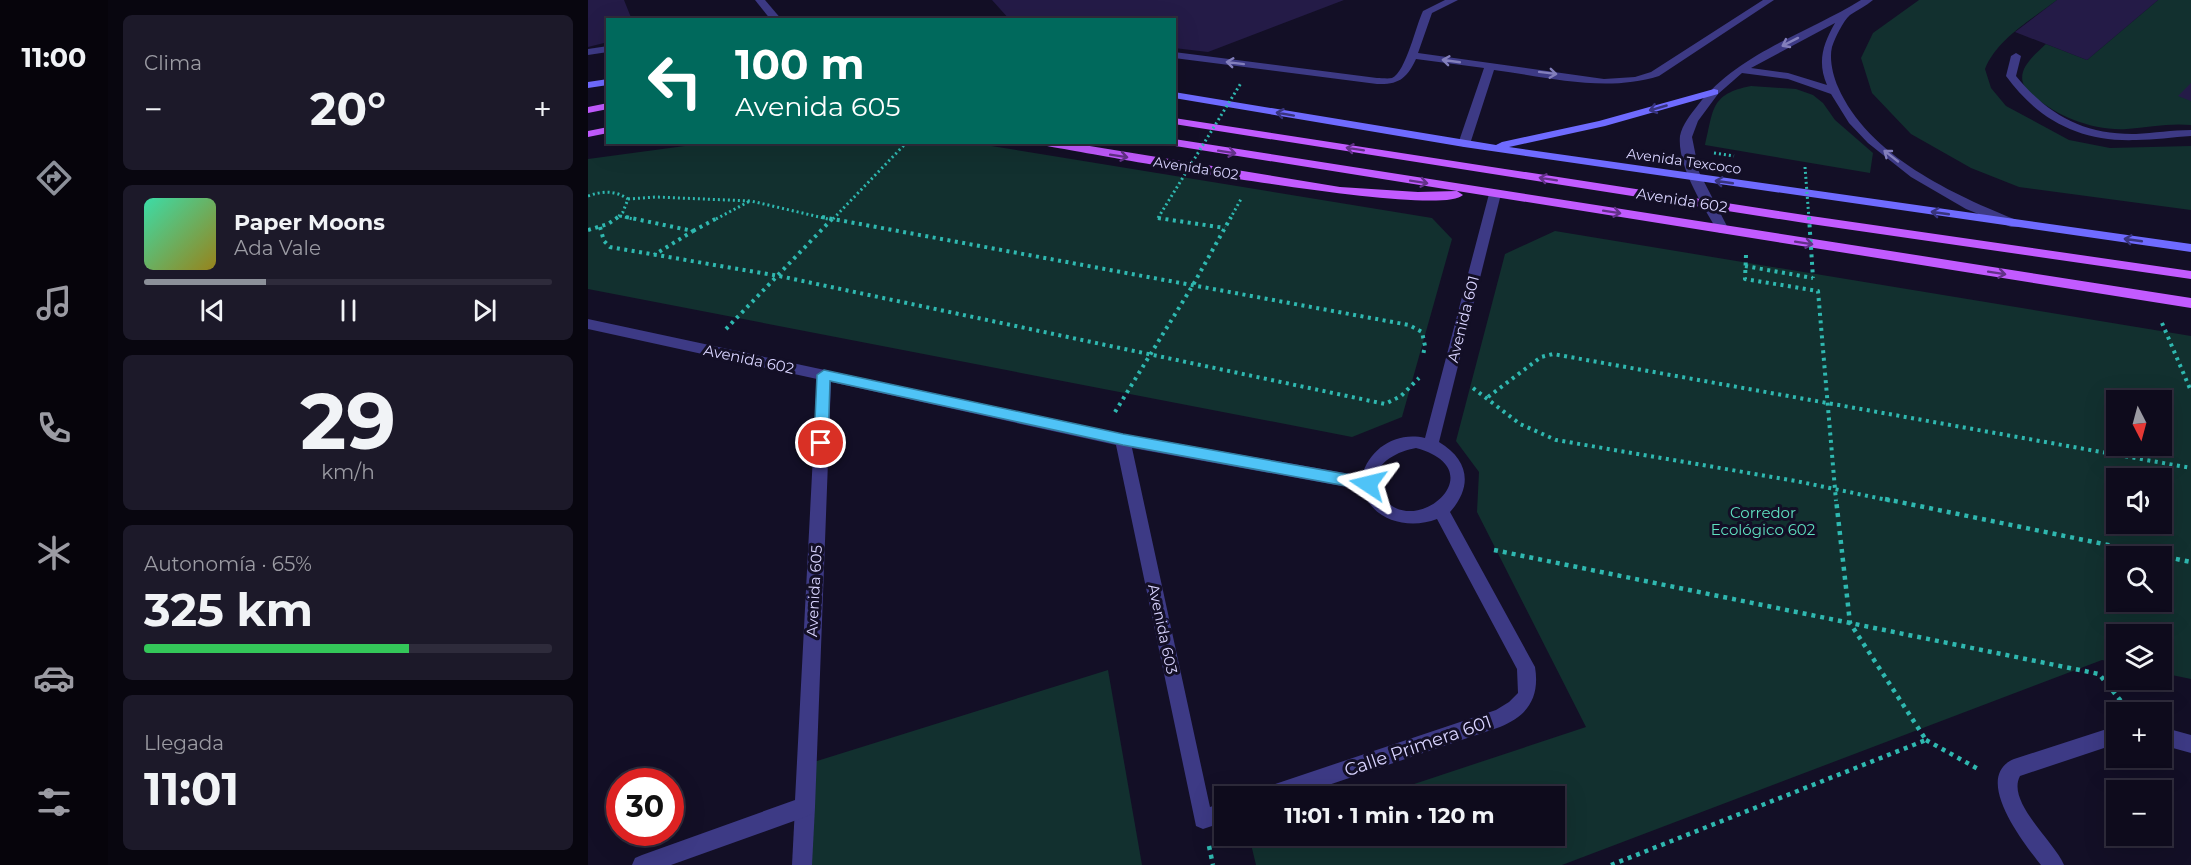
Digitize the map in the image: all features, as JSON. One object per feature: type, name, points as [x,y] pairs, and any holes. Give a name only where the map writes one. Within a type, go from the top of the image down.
[{"type":"main road","points":[[588,85],[606,82]]},
{"type":"main road","points":[[1492,148],[1601,124],[1714,92]]},
{"type":"main road","name":"Avenida Texcoco","points":[[1176,95],[1464,144],[2191,248]]},
{"type":"main road","points":[[588,110],[606,106]]},
{"type":"main road","name":"Avenida 602","points":[[1176,121],[1709,204],[2191,275]]},
{"type":"main road","points":[[588,134],[606,130]]},
{"type":"main road","name":"Avenida 602","points":[[1176,143],[2191,303]]},
{"type":"main road","name":"Avenida 602","points":[[1053,144],[1340,191],[1418,196],[1495,194]]},
{"type":"street","points":[[760,0],[775,18]]},
{"type":"street","points":[[1176,55],[1388,82],[1400,78],[1412,55],[1428,11],[1453,0]]},
{"type":"street","points":[[1722,230],[1696,178],[1687,148],[1686,136],[1691,123],[1714,92],[1738,70],[1793,40],[1843,17],[1868,0]]},
{"type":"street","points":[[1412,55],[1604,82],[1636,80],[1655,74],[1769,1]]},
{"type":"street","points":[[1843,17],[1826,51],[1826,70],[1834,92],[1860,128],[1886,153],[1919,177],[1958,200],[2016,224]]},
{"type":"street","points":[[588,52],[606,49]]},
{"type":"street","points":[[2016,56],[2011,76],[2032,102],[2052,116],[2078,128],[2105,135],[2125,136],[2191,133]]},
{"type":"street","points":[[1464,144],[1490,66]]},
{"type":"street","points":[[1738,70],[1789,75],[1806,79],[1834,92]]},
{"type":"street","name":"Avenida 601","points":[[1431,444],[1495,194]]},
{"type":"street","name":"Avenida 602","points":[[588,324],[1123,440],[1368,484]]},
{"type":"street","name":"Avenida 605","points":[[802,865],[824,375]]},
{"type":"street","name":"Avenida 603","points":[[1123,440],[1203,819],[1214,815]]},
{"type":"street","points":[[1408,442],[1431,444],[1449,457],[1458,474],[1455,494],[1440,509],[1426,515],[1411,517],[1396,513],[1377,502],[1368,484],[1371,464],[1386,449],[1408,442]]},
{"type":"street","points":[[1440,509],[1458,543]]},
{"type":"street","name":"Calle Primera 601","points":[[1299,786],[1500,718],[1515,711],[1526,697],[1529,681],[1526,667],[1458,543]]},
{"type":"street","points":[[2054,865],[2014,809],[2006,784],[2007,775],[2013,769],[2106,738]]},
{"type":"street","points":[[2172,739],[2191,744]]},
{"type":"street","points":[[642,865],[805,807]]},
{"type":"path","points":[[1226,228],[1158,218],[1241,83]]},
{"type":"path","points":[[706,350],[906,144]]},
{"type":"path","points":[[1687,148],[1741,157]]},
{"type":"path","points":[[1805,167],[1813,278],[1745,266],[1744,279],[1818,291],[1835,489],[1850,623],[1926,740],[2006,784]]},
{"type":"path","points":[[1101,435],[1226,228],[1253,178]]},
{"type":"path","points":[[588,196],[611,192],[622,194],[628,199],[668,197],[751,201],[834,220],[1409,325],[1422,332],[1425,346],[1423,356]]},
{"type":"path","points":[[588,230],[600,227],[620,216],[627,207],[628,199]]},
{"type":"path","points":[[653,256],[693,231],[751,201]]},
{"type":"path","points":[[620,216],[693,231]]},
{"type":"path","points":[[600,227],[604,241],[610,247],[779,276],[1384,404],[1401,396],[1420,377],[1470,386],[1481,391],[1508,417],[1533,433],[1556,440],[1835,489],[2191,562]]},
{"type":"path","points":[[2151,296],[2191,392]]},
{"type":"path","points":[[1488,398],[1541,357],[1553,354],[2191,468]]},
{"type":"path","points":[[1458,543],[2099,674],[2122,702]]},
{"type":"path","points":[[1611,865],[1926,740]]},
{"type":"green space","points":[[1919,0],[2057,0],[2006,39],[1990,58],[1985,69],[1991,88],[2006,106],[2069,140],[2110,148],[2191,146],[2191,210],[2019,187],[1971,168],[1911,134],[1872,93],[1861,58],[1873,33]]},
{"type":"green space","points":[[2158,0],[2191,0],[2191,125],[2127,129],[2102,128],[2065,116],[2043,104],[2026,89],[2022,75],[2024,68],[2046,44],[2087,60]]},
{"type":"green space","points":[[1751,86],[1796,89],[1813,95],[1823,103],[1835,120],[1873,153],[1870,173],[1705,145],[1716,105],[1728,94]]},
{"type":"green space","points":[[700,144],[979,144],[1432,218],[1452,239],[1402,417],[1352,437],[588,289],[588,159]]},
{"type":"green space","name":"Corredor Ecológico 602","points":[[1555,231],[2191,336],[2191,679],[2172,675],[2172,624],[2106,624],[2106,661],[2102,660],[1562,865],[1256,865],[1251,846],[1565,846],[1565,786],[1408,786],[1586,727],[1477,512],[1479,472],[1456,441],[1505,254]]},
{"type":"green space","points":[[1108,670],[1142,865],[797,865],[801,766]]},
{"type":"building","points":[[588,0],[624,0],[631,18],[606,18],[606,42],[588,47]]},
{"type":"building","points":[[992,0],[1344,0],[1208,52],[1176,48],[1176,18],[1008,18]]},
{"type":"building","points":[[2057,0],[2158,0],[2087,60],[2015,32]]},
{"type":"building","points":[[2191,83],[2191,101],[2178,96]]},
{"type":"route","points":[[821,443],[824,375],[1123,440],[1368,484]]}]
